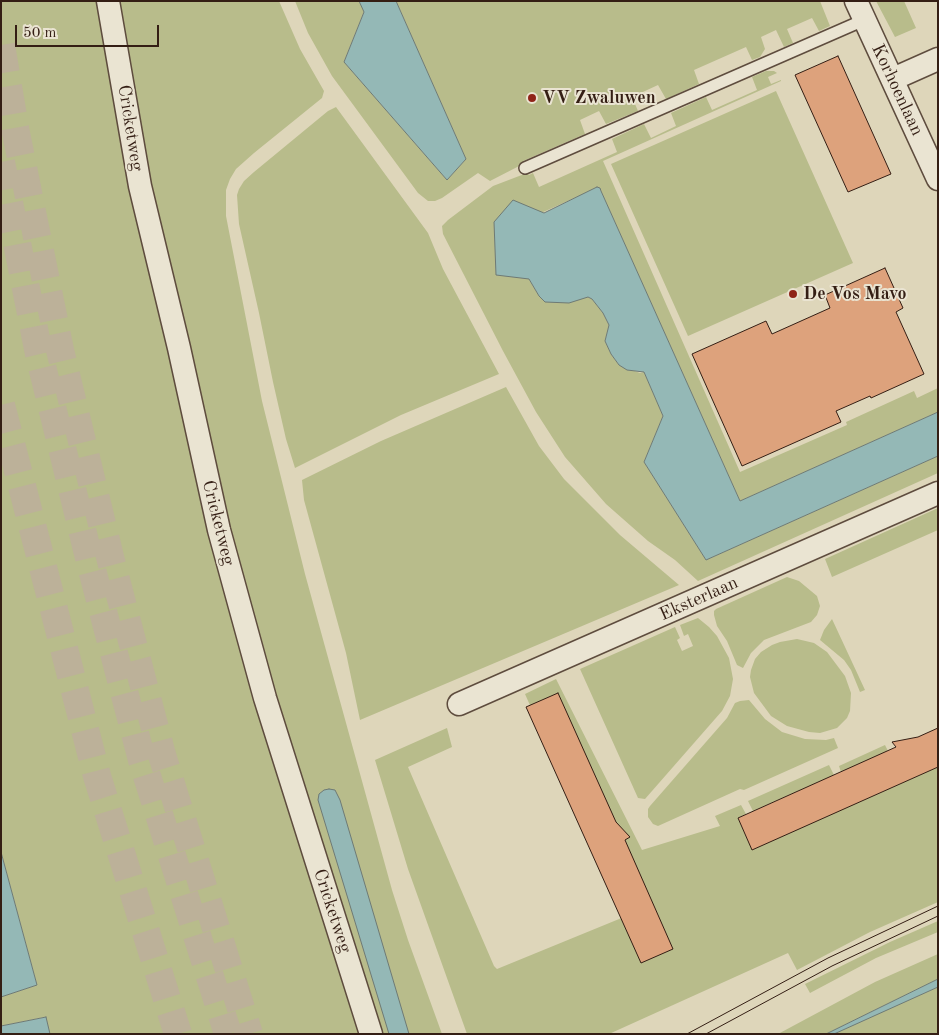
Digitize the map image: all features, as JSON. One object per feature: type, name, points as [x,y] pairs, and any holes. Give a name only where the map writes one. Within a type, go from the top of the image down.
[{"type":"street","name":"Cricketweg","points":[[108,1],[140,186],[179,348],[219,530],[265,698],[371,1034]]},
{"type":"street","name":"Korhoenlaan","points":[[860,10],[938,179]]},
{"type":"street","points":[[893,79],[938,59]]},
{"type":"street","name":"Eksterlaan","points":[[459,704],[938,493]]},
{"type":"lane","points":[[525,168],[860,10]]},
{"type":"green space","points":[[1,1],[279,1],[300,49],[324,91],[322,98],[236,169],[226,190],[226,216],[262,401],[305,574],[392,890],[442,1034],[50,1034],[45,1017],[1,1026],[1,997],[37,985],[1,852]]},
{"type":"green space","name":"VV Zwaluwen","points":[[295,1],[359,1],[364,12],[344,62],[447,180],[466,159],[396,1],[820,1],[830,26],[819,31],[812,18],[787,29],[793,43],[784,47],[776,30],[761,37],[765,49],[760,57],[752,60],[746,47],[694,70],[699,84],[666,99],[658,85],[632,97],[638,111],[606,124],[599,111],[580,120],[585,134],[523,161],[523,164],[490,181],[478,173],[442,198],[428,201],[418,193],[332,76],[308,33]]},
{"type":"green space","points":[[876,1],[904,1],[916,28],[895,37]]},
{"type":"green space","points":[[766,71],[777,73],[768,77],[771,84],[781,81],[603,161],[740,472],[847,425],[846,422],[914,391],[917,398],[938,388],[938,412],[740,501],[599,187],[541,213],[529,279],[539,296],[588,297],[592,299],[603,313],[609,325],[605,341],[611,354],[619,365],[640,373],[644,372],[663,416],[644,462],[706,560],[938,456],[938,473],[698,581],[606,504],[565,457],[536,412],[503,351],[443,234],[442,226],[493,186],[527,173],[529,175],[533,173],[539,187],[617,152],[612,139],[644,124],[651,138],[676,126],[671,113],[706,97],[712,110],[757,90],[752,77]]},
{"type":"green space","points":[[776,91],[853,263],[688,336],[611,164]]},
{"type":"green space","points":[[336,107],[428,233],[443,269],[499,374],[401,415],[295,468],[286,439],[239,224],[237,195],[244,181],[254,172],[328,111]]},
{"type":"green space","points":[[506,387],[539,446],[564,479],[620,535],[679,585],[360,720],[346,653],[304,500],[302,480],[381,441]]},
{"type":"green space","points":[[938,508],[938,530],[832,577],[825,559]]},
{"type":"green space","points":[[787,577],[799,581],[817,596],[820,606],[817,615],[811,622],[764,640],[751,653],[743,668],[737,665],[727,641],[717,626],[714,611]]},
{"type":"green space","points":[[698,618],[717,636],[729,658],[733,679],[730,696],[722,711],[645,799],[638,798],[580,669],[675,627],[680,638],[677,640],[682,651],[693,646],[688,634],[684,636],[680,625]]},
{"type":"green space","points":[[832,619],[865,690],[860,692],[851,670],[844,660],[820,640]]},
{"type":"green space","points":[[797,639],[814,643],[827,652],[845,676],[851,693],[850,711],[847,718],[837,728],[820,733],[787,726],[771,716],[754,693],[750,677],[755,659],[761,652],[772,645]]},
{"type":"green space","points":[[556,679],[642,850],[720,826],[715,816],[741,805],[746,814],[738,818],[752,849],[938,767],[938,902],[870,932],[797,970],[788,953],[609,1034],[467,1034],[408,869],[375,760],[447,728],[452,747],[408,767],[494,966],[497,969],[624,917],[525,694]]},
{"type":"green space","points":[[749,700],[765,719],[782,732],[805,739],[826,740],[834,738],[838,748],[658,826],[653,824],[648,817],[650,806],[727,718],[735,703]]},
{"type":"green space","points":[[885,745],[888,751],[841,772],[839,766]]},
{"type":"green space","points":[[829,765],[834,775],[753,811],[748,801]]},
{"type":"green space","points":[[938,921],[938,932],[876,958],[810,993],[805,984],[890,942]]},
{"type":"green space","points":[[938,954],[938,979],[826,1034],[778,1034],[875,982]]},
{"type":"green space","points":[[938,987],[938,1034],[834,1034],[878,1013]]},
{"type":"water","points":[[359,1],[396,1],[466,159],[447,180],[344,62],[364,12]]},
{"type":"water","points":[[597,187],[600,188],[740,501],[938,412],[938,456],[706,560],[644,462],[663,416],[644,372],[627,370],[619,365],[611,354],[605,341],[609,325],[603,313],[592,299],[588,297],[569,303],[545,302],[529,279],[496,275],[494,222],[513,200],[544,213]]},
{"type":"water","points":[[329,789],[335,790],[340,800],[409,1034],[389,1034],[318,800],[319,794]]},
{"type":"water","points":[[1,852],[37,985],[1,997]]},
{"type":"water","points":[[938,979],[938,987],[834,1034],[826,1034]]},
{"type":"water","points":[[46,1017],[50,1034],[1,1034],[1,1026]]},
{"type":"building","points":[[838,56],[891,174],[848,192],[795,75]]},
{"type":"building","points":[[885,268],[903,308],[896,312],[924,374],[871,398],[870,396],[836,411],[841,422],[742,466],[692,354],[766,321],[772,334],[830,308],[825,295]]},
{"type":"building","points":[[558,693],[616,822],[630,837],[625,840],[673,949],[641,963],[526,707]]},
{"type":"building","points":[[938,728],[938,767],[752,850],[738,818],[896,747],[892,742],[918,737]]},
{"type":"tunnel","points":[[1,45],[15,128],[60,350],[110,557],[162,755],[249,1034]]},
{"type":"tunnel","points":[[1,162],[39,354],[90,562],[142,760],[228,1034]]},
{"type":"tunnel","points":[[1,405],[97,776],[178,1034]]},
{"type":"tram line","points":[[687,1034],[828,958],[938,906]]},
{"type":"tram line","points":[[706,1034],[832,966],[938,916]]},
{"type":"place","name":"VV Zwaluwen","points":[[532,98]]},
{"type":"place","name":"De Vos Mavo","points":[[793,294]]}]
